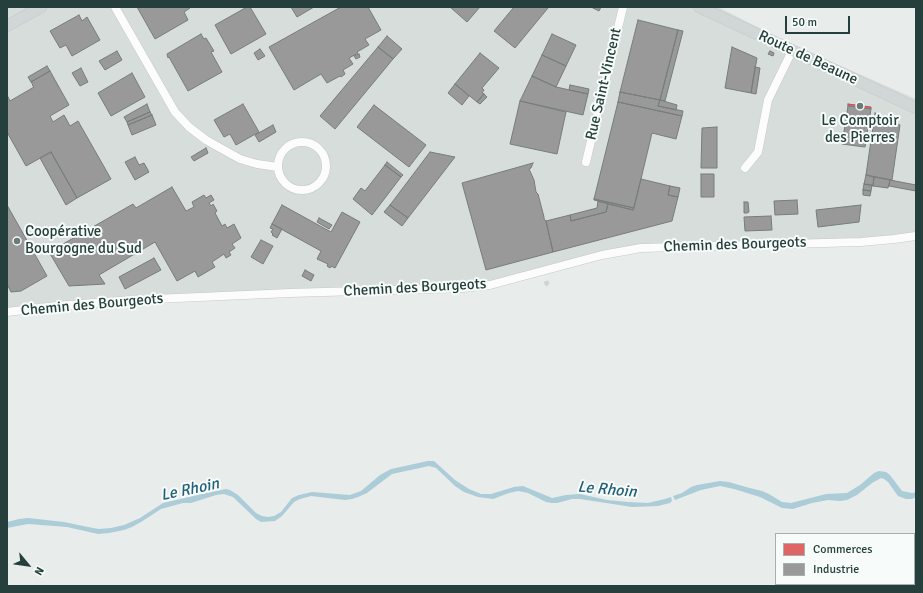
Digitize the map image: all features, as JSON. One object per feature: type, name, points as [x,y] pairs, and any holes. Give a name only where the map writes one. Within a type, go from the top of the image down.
[{"type":"main road","points":[[7,26],[41,7]]},
{"type":"main road","name":"Route de Beaune","points":[[699,7],[916,108]]},
{"type":"street","points":[[115,7],[175,112],[189,127],[206,140],[240,159],[257,164],[278,167]]},
{"type":"street","name":"Rue Saint-Vincent","points":[[586,162],[623,7]]},
{"type":"street","points":[[745,168],[758,152],[768,100],[792,51]]},
{"type":"street","points":[[298,142],[310,142],[320,148],[326,158],[326,170],[324,176],[312,188],[307,189],[295,188],[285,183],[278,167],[280,156],[284,151],[298,142]]},
{"type":"street","name":"Chemin des Bourgeots","points":[[7,312],[132,300],[290,293],[463,288],[490,285],[602,255],[641,248],[861,242],[916,236]]},
{"type":"shaded area","points":[[7,7],[718,7],[791,44],[916,99],[916,240],[651,248],[606,258],[487,289],[184,300],[98,305],[7,316]]},
{"type":"water","points":[[434,461],[455,480],[469,489],[481,494],[491,494],[514,487],[523,486],[552,498],[580,494],[607,500],[628,502],[648,503],[671,497],[672,501],[670,503],[658,506],[632,507],[580,499],[552,503],[546,502],[528,493],[518,491],[493,499],[478,497],[464,492],[455,486],[436,468],[429,466],[392,474],[367,493],[352,499],[345,500],[311,496],[300,499],[294,502],[282,516],[275,521],[261,522],[233,497],[224,494],[161,509],[132,527],[109,533],[98,534],[67,527],[28,524],[7,528],[7,522],[28,518],[64,522],[99,529],[111,528],[124,525],[140,518],[163,503],[226,489],[238,495],[256,513],[268,517],[274,516],[281,512],[292,498],[299,495],[312,492],[350,495],[361,491],[380,475],[391,469]]},
{"type":"water","points":[[879,471],[886,472],[890,475],[902,491],[912,493],[916,492],[916,497],[906,499],[898,496],[888,482],[881,478],[857,495],[847,500],[828,500],[793,509],[782,508],[760,497],[720,486],[701,490],[675,500],[673,496],[697,485],[720,481],[762,491],[782,502],[791,503],[826,494],[847,493]]},
{"type":"building: Commerces","name":"Le Comptoir des Pierres","points":[[848,104],[871,107],[871,109],[848,106]]},
{"type":"building: Industrie","points":[[137,7],[190,8],[184,12],[188,20],[155,39]]},
{"type":"building: Industrie","points":[[247,7],[250,7],[266,34],[231,54],[215,25]]},
{"type":"building: Industrie","points":[[291,7],[314,7],[297,17]]},
{"type":"building: Industrie","points":[[341,7],[368,7],[381,30],[365,39],[369,45],[349,58],[353,64],[343,70],[345,74],[341,77],[340,76],[327,83],[321,74],[294,90],[269,47]]},
{"type":"building: Industrie","points":[[450,7],[480,7],[467,22]]},
{"type":"building: Industrie","points":[[514,7],[548,8],[515,48],[494,31]]},
{"type":"building: Industrie","points":[[591,7],[601,7],[599,11]]},
{"type":"building: Industrie","points":[[79,15],[82,21],[87,17],[100,40],[72,56],[66,45],[60,48],[50,31]]},
{"type":"building: Industrie","points":[[638,20],[678,30],[660,100],[620,92]]},
{"type":"building: Industrie","points":[[678,30],[683,31],[665,101],[660,100]]},
{"type":"building: Industrie","points":[[201,34],[204,39],[206,38],[214,51],[211,52],[222,72],[188,91],[167,54]]},
{"type":"building: Industrie","points":[[552,34],[576,45],[566,66],[542,55]]},
{"type":"building: Industrie","points":[[387,36],[402,49],[393,59],[378,47]]},
{"type":"building: Industrie","points":[[378,47],[393,59],[335,129],[320,116]]},
{"type":"building: Industrie","points":[[732,47],[757,58],[751,93],[725,88]]},
{"type":"building: Industrie","points":[[260,49],[265,56],[258,60],[254,53]]},
{"type":"building: Industrie","points":[[117,51],[122,60],[105,70],[99,61]]},
{"type":"building: Industrie","points":[[770,51],[774,53],[773,56],[768,54]]},
{"type":"building: Industrie","points":[[480,53],[499,68],[482,88],[484,90],[482,93],[484,94],[477,102],[455,84]]},
{"type":"building: Industrie","points":[[359,54],[360,57],[356,59],[354,56]]},
{"type":"building: Industrie","points":[[542,55],[566,66],[556,87],[532,76]]},
{"type":"building: Industrie","points":[[47,66],[50,71],[31,82],[28,77]]},
{"type":"building: Industrie","points":[[755,67],[760,68],[756,94],[751,93]]},
{"type":"building: Industrie","points":[[81,68],[88,82],[80,86],[72,73]]},
{"type":"building: Industrie","points":[[50,71],[69,105],[50,116],[53,122],[64,115],[70,126],[78,121],[111,179],[77,198],[51,152],[26,166],[7,132],[7,95],[10,101],[34,87],[31,82]]},
{"type":"building: Industrie","points":[[132,73],[145,97],[111,116],[98,93]]},
{"type":"building: Industrie","points":[[532,76],[556,87],[588,94],[583,115],[520,101]]},
{"type":"building: Industrie","points":[[455,84],[469,96],[462,105],[448,93]]},
{"type":"building: Industrie","points":[[570,85],[589,89],[588,94],[569,90]]},
{"type":"building: Industrie","points":[[620,92],[660,100],[658,106],[683,111],[682,116],[618,102]]},
{"type":"building: Industrie","points":[[484,94],[487,97],[480,104],[477,102]]},
{"type":"building: Industrie","points":[[660,100],[677,105],[676,110],[658,106]]},
{"type":"building: Industrie","points":[[520,101],[566,112],[557,154],[510,144]]},
{"type":"building: Industrie","points":[[618,102],[682,116],[676,139],[652,133],[634,208],[594,199]]},
{"type":"building: Industrie","points":[[147,104],[150,112],[127,122],[124,117]]},
{"type":"building: Industrie","points":[[243,104],[259,132],[236,145],[230,134],[224,137],[214,120]]},
{"type":"building: Industrie","points":[[374,105],[426,145],[409,167],[357,127]]},
{"type":"building: Industrie","points":[[848,106],[871,109],[865,147],[842,144]]},
{"type":"building: Industrie","points":[[150,112],[152,115],[128,125],[127,122]]},
{"type":"building: Industrie","points":[[875,113],[900,125],[892,180],[866,175]]},
{"type":"building: Industrie","points":[[152,115],[156,125],[132,135],[128,125]]},
{"type":"building: Industrie","points":[[273,125],[276,132],[259,142],[255,135]]},
{"type":"building: Industrie","points":[[717,127],[717,168],[701,168],[702,128]]},
{"type":"building: Industrie","points":[[206,148],[208,153],[194,161],[191,157]]},
{"type":"building: Industrie","points":[[51,152],[77,198],[66,205],[40,158]]},
{"type":"building: Industrie","points":[[430,152],[455,157],[408,218],[390,205]]},
{"type":"building: Industrie","points":[[135,157],[139,165],[144,163],[149,172],[135,180],[125,162]]},
{"type":"building: Industrie","points":[[387,162],[403,175],[401,177],[385,165]]},
{"type":"building: Industrie","points":[[533,163],[529,169],[534,180],[536,192],[538,194],[544,219],[546,221],[553,252],[486,270],[462,183]]},
{"type":"building: Industrie","points":[[385,165],[401,177],[372,215],[353,199],[361,188],[365,191]]},
{"type":"building: Industrie","points":[[701,174],[714,174],[714,197],[701,197]]},
{"type":"building: Industrie","points":[[866,175],[874,177],[873,186],[864,184]]},
{"type":"building: Industrie","points":[[874,177],[890,180],[888,188],[873,186]]},
{"type":"building: Industrie","points":[[641,179],[670,186],[668,195],[678,197],[672,221],[553,252],[546,221],[570,215],[571,221],[606,212],[608,204],[633,210]]},
{"type":"building: Industrie","points":[[890,180],[916,185],[916,191],[889,186]]},
{"type":"building: Industrie","points":[[864,184],[872,185],[871,191],[863,190]]},
{"type":"building: Industrie","points":[[670,186],[680,188],[678,197],[668,195]]},
{"type":"building: Industrie","points":[[172,187],[186,211],[194,207],[192,202],[204,195],[206,198],[211,195],[214,200],[209,203],[211,206],[213,204],[217,211],[215,213],[222,226],[225,224],[227,228],[234,224],[241,238],[232,244],[235,248],[229,252],[231,255],[226,258],[224,254],[212,262],[215,267],[198,277],[195,271],[177,281],[155,242],[99,275],[105,284],[69,286],[49,252],[133,204],[136,208]]},
{"type":"building: Industrie","points":[[863,190],[871,191],[870,196],[863,195]]},
{"type":"building: Industrie","points":[[594,199],[634,208],[633,210]]},
{"type":"building: Industrie","points":[[797,200],[798,214],[775,215],[774,201]]},
{"type":"building: Industrie","points":[[598,201],[608,204],[606,212],[571,221],[570,215],[597,208]]},
{"type":"building: Industrie","points":[[744,202],[748,202],[749,212],[747,213],[744,213]]},
{"type":"building: Industrie","name":"Coopérative Bourgogne du Sud","points":[[7,205],[47,276],[21,291],[11,292],[7,284]]},
{"type":"building: Industrie","points":[[282,205],[331,232],[342,212],[360,222],[335,268],[331,266],[330,268],[327,266],[328,264],[317,259],[321,251],[272,224]]},
{"type":"building: Industrie","points":[[390,205],[408,218],[402,226],[384,212]]},
{"type":"building: Industrie","points":[[861,205],[859,222],[818,227],[816,210]]},
{"type":"building: Industrie","points":[[771,216],[772,230],[745,231],[744,217]]},
{"type":"building: Industrie","points":[[319,218],[332,225],[329,229],[317,222]]},
{"type":"building: Industrie","points":[[272,224],[282,229],[277,238],[272,235],[273,234],[271,232],[273,229],[270,228]]},
{"type":"building: Industrie","points":[[261,240],[273,246],[263,264],[251,257]]},
{"type":"building: Industrie","points":[[154,258],[161,270],[125,289],[119,277]]},
{"type":"building: Industrie","points":[[305,270],[314,275],[311,281],[302,276]]},
{"type":"building: Autres","points":[[548,281],[549,284],[546,286],[544,282]]},
{"type":"place","name":"Le Comptoir des Pierres","points":[[860,106]]},
{"type":"place","name":"Coopérative Bourgogne du Sud","points":[[17,241]]},
{"type":"water label","name":"Le Rhoin","points":[[190,490]]},
{"type":"water label","name":"Le Rhoin","points":[[607,490]]}]
